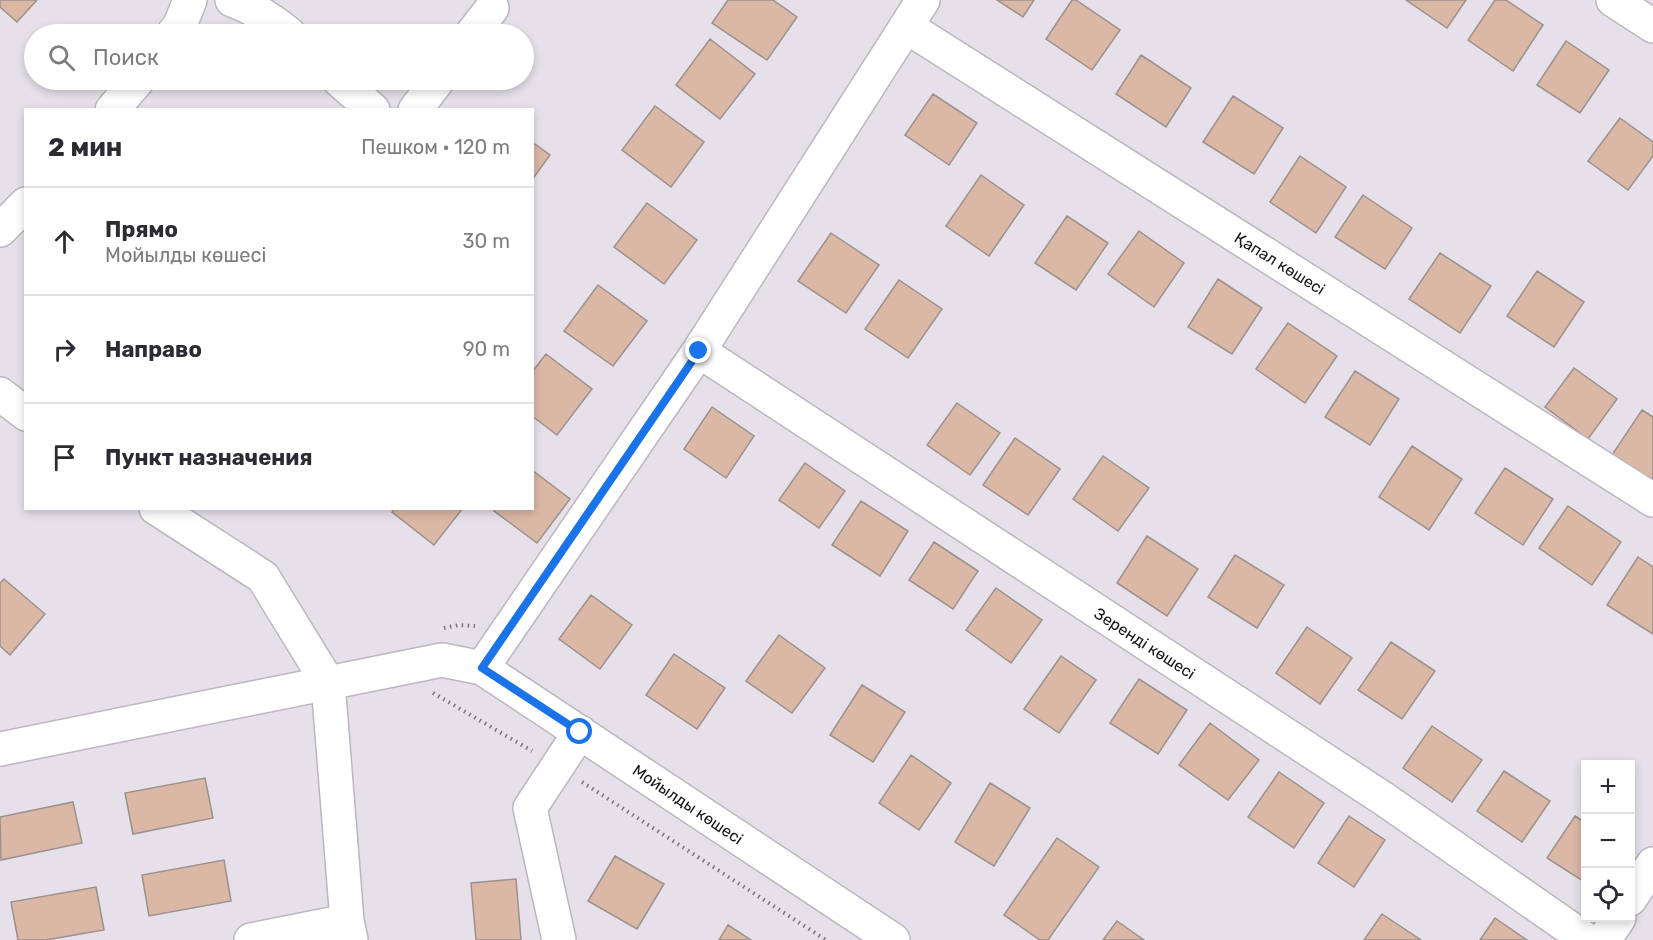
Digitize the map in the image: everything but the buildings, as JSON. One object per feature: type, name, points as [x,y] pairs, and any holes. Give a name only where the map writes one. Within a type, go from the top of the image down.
[{"type":"street","points":[[180,24],[190,0]]},
{"type":"street","points":[[232,0],[268,16],[277,24]]},
{"type":"street","points":[[1613,0],[1653,26]]},
{"type":"street","points":[[480,24],[492,8]]},
{"type":"street","points":[[0,750],[442,660],[482,668],[699,351],[915,13]]},
{"type":"street","name":"Қапал көшесі","points":[[915,13],[1653,500]]},
{"type":"street","points":[[114,108],[129,90]]},
{"type":"street","points":[[350,90],[371,108]]},
{"type":"street","points":[[417,108],[430,90]]},
{"type":"street","points":[[0,230],[24,206]]},
{"type":"street","name":"Зеренді көшесі","points":[[699,351],[1384,799],[1587,940]]},
{"type":"street","points":[[0,394],[24,412]]},
{"type":"street","points":[[159,510],[263,578],[328,683],[349,930],[251,940]]},
{"type":"street","name":"Мойылды көшесі","points":[[482,668],[893,940]]},
{"type":"street","points":[[559,940],[530,808],[580,732]]},
{"type":"street","points":[[1635,891],[1653,864]]},
{"type":"street","points":[[1604,940],[1616,922]]},
{"type":"path","points":[[430,692],[558,766],[826,940]]},
{"type":"route","points":[[580,732],[482,668],[699,351]]}]
